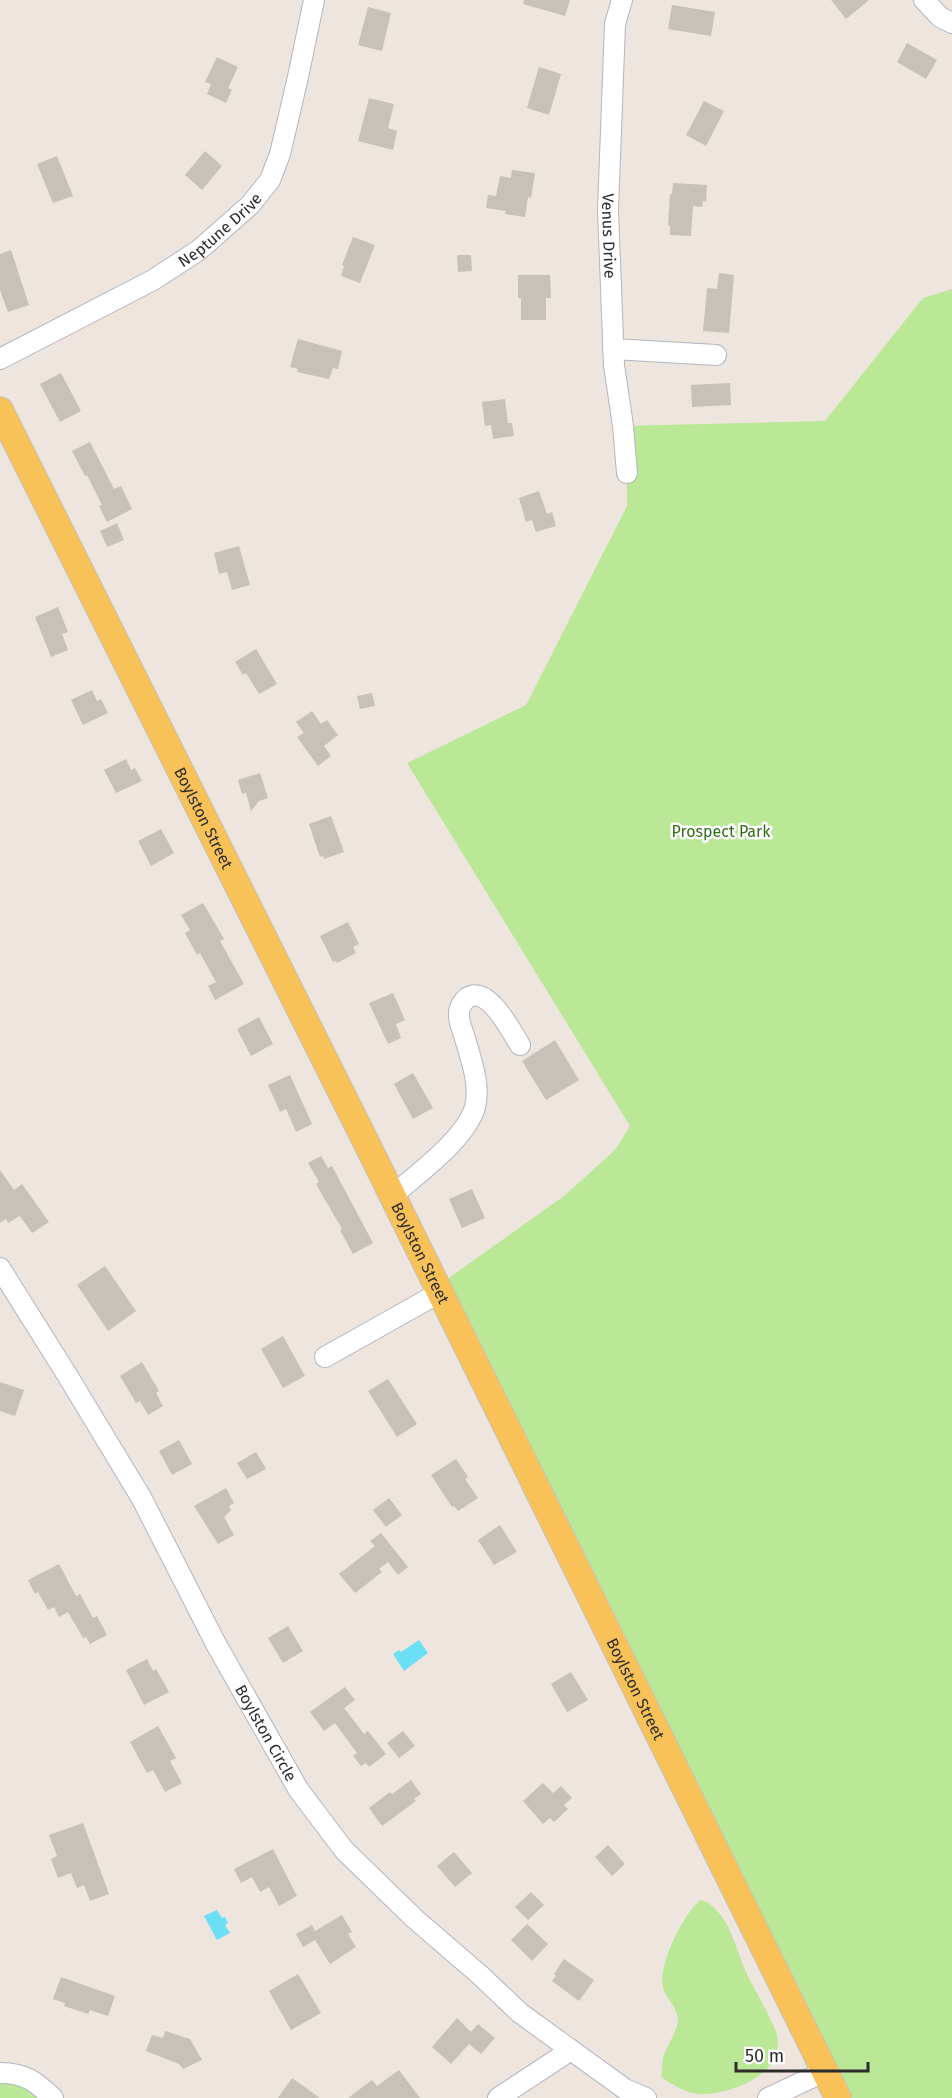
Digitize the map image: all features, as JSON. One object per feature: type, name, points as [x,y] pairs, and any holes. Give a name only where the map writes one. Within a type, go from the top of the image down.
[{"type":"main road","name":"Boylston Street","points":[[0,410],[838,2098]]},
{"type":"street","name":"Neptune Drive","points":[[0,359],[153,280],[199,250],[250,205],[270,180],[280,154],[314,0]]},
{"type":"street","name":"Venus Drive","points":[[622,0],[615,24],[608,210],[614,365],[624,426],[627,473]]},
{"type":"street","points":[[924,0],[940,17],[952,23]]},
{"type":"street","points":[[614,348],[716,355]]},
{"type":"street","points":[[392,1196],[434,1160],[466,1127],[475,1106],[476,1084],[458,1015],[462,1004],[468,997],[479,995],[490,1001],[520,1045]]},
{"type":"street","name":"Boylston Circle","points":[[0,1268],[142,1498],[216,1644],[298,1789],[344,1850],[415,1919],[520,2013],[626,2089],[646,2098]]},
{"type":"street","points":[[325,1357],[439,1293]]},
{"type":"street","points":[[498,2098],[571,2050]]},
{"type":"street","points":[[768,2098],[824,2072]]},
{"type":"street","points":[[0,2073],[34,2080],[53,2098]]},
{"type":"green space","name":"Prospect Park","points":[[952,289],[952,2098],[838,2098],[436,1287],[564,1196],[615,1150],[630,1126],[407,763],[526,705],[627,506],[623,426],[825,421],[923,298]]},
{"type":"green space","points":[[700,1900],[715,1909],[726,1923],[745,1970],[773,2024],[778,2041],[773,2060],[757,2077],[733,2089],[708,2094],[689,2092],[661,2077],[663,2058],[678,2020],[676,2011],[663,1987],[664,1966],[673,1940],[686,1917]]},
{"type":"green space","points":[[0,2081],[26,2089],[40,2098],[0,2098]]},
{"type":"water","points":[[419,1640],[428,1653],[404,1671],[393,1654],[399,1650],[401,1652]]},
{"type":"water","points":[[217,1910],[222,1918],[225,1917],[228,1923],[225,1925],[230,1933],[217,1940],[204,1916]]},
{"type":"building","points":[[524,0],[570,0],[565,16],[523,4]]},
{"type":"building","points":[[831,0],[869,0],[846,19]]},
{"type":"building","points":[[672,5],[715,12],[711,36],[668,29]]},
{"type":"building","points":[[368,7],[391,13],[382,51],[358,45]]},
{"type":"building","points":[[907,43],[937,60],[926,79],[897,62]]},
{"type":"building","points":[[217,57],[238,67],[228,88],[232,90],[226,103],[207,94],[211,84],[205,82]]},
{"type":"building","points":[[539,67],[561,74],[549,115],[527,108]]},
{"type":"building","points":[[369,98],[394,104],[388,128],[397,131],[393,150],[358,141]]},
{"type":"building","points":[[704,101],[724,111],[706,146],[686,135]]},
{"type":"building","points":[[205,151],[222,166],[202,190],[185,175]]},
{"type":"building","points":[[57,156],[73,196],[53,203],[37,164]]},
{"type":"building","points":[[512,170],[535,173],[525,217],[486,208],[488,195],[496,196],[500,176],[511,178]]},
{"type":"building","points":[[673,183],[707,185],[706,202],[703,201],[702,207],[693,206],[691,236],[670,235],[668,225]]},
{"type":"building","points":[[353,237],[375,245],[360,283],[341,276],[344,266],[342,265]]},
{"type":"building","points":[[11,250],[29,305],[8,312],[0,290],[0,254]]},
{"type":"building","points":[[457,255],[471,255],[472,271],[458,272]]},
{"type":"building","points":[[719,273],[734,275],[729,333],[703,331],[707,288],[717,289]]},
{"type":"building","points":[[518,275],[550,275],[551,298],[546,298],[546,320],[521,320]]},
{"type":"building","points":[[298,339],[342,351],[338,369],[333,368],[329,379],[297,372],[298,369],[290,367]]},
{"type":"building","points":[[61,373],[81,411],[60,422],[40,384]]},
{"type":"building","points":[[730,383],[731,405],[692,407],[691,385]]},
{"type":"building","points":[[505,399],[508,423],[512,423],[514,436],[493,439],[491,425],[485,426],[482,402]]},
{"type":"building","points":[[90,442],[114,489],[121,486],[132,509],[107,522],[99,506],[102,505],[72,451]]},
{"type":"building","points":[[539,491],[547,514],[552,512],[556,526],[536,532],[532,520],[526,522],[519,498]]},
{"type":"building","points":[[117,523],[124,540],[107,547],[100,531]]},
{"type":"building","points":[[239,546],[250,585],[232,590],[227,572],[219,574],[214,553]]},
{"type":"building","points":[[58,607],[68,632],[62,634],[68,650],[51,657],[35,617]]},
{"type":"building","points":[[256,649],[277,684],[259,694],[246,673],[243,675],[235,662]]},
{"type":"building","points":[[92,690],[97,701],[101,699],[108,713],[83,725],[71,700]]},
{"type":"building","points":[[372,693],[375,706],[360,709],[357,696]]},
{"type":"building","points":[[312,711],[321,724],[327,720],[338,735],[324,746],[331,756],[318,766],[297,737],[304,733],[296,722]]},
{"type":"building","points":[[126,759],[131,770],[135,768],[142,781],[116,793],[104,770]]},
{"type":"building","points":[[260,773],[268,798],[259,801],[251,811],[246,793],[242,794],[238,780]]},
{"type":"building","points":[[331,816],[344,852],[324,859],[323,856],[320,857],[309,824]]},
{"type":"building","points":[[161,829],[174,853],[151,866],[138,841]]},
{"type":"building","points":[[203,903],[224,939],[220,941],[244,984],[215,1000],[208,986],[216,982],[200,953],[197,955],[185,933],[190,930],[181,915]]},
{"type":"building","points":[[348,922],[359,944],[353,947],[356,953],[337,963],[333,962],[320,936]]},
{"type":"building","points":[[393,993],[405,1020],[396,1024],[401,1038],[388,1044],[369,1003]]},
{"type":"building","points":[[259,1017],[273,1044],[251,1056],[237,1029]]},
{"type":"building","points":[[555,1040],[579,1080],[546,1100],[522,1061]]},
{"type":"building","points":[[413,1073],[433,1108],[413,1119],[394,1084]]},
{"type":"building","points":[[290,1075],[312,1124],[296,1132],[286,1109],[280,1112],[268,1085]]},
{"type":"building","points":[[321,1156],[328,1168],[332,1166],[373,1243],[353,1254],[340,1230],[342,1229],[316,1184],[319,1182],[308,1163]]},
{"type":"building","points":[[0,1170],[14,1190],[22,1184],[49,1222],[32,1233],[20,1216],[8,1223],[6,1219],[0,1223]]},
{"type":"building","points":[[472,1189],[485,1218],[462,1228],[449,1199]]},
{"type":"building","points":[[105,1266],[136,1311],[108,1331],[77,1285]]},
{"type":"building","points":[[283,1336],[305,1376],[283,1388],[261,1349]]},
{"type":"building","points":[[142,1362],[159,1391],[156,1393],[163,1406],[148,1415],[140,1401],[136,1403],[120,1376]]},
{"type":"building","points":[[388,1379],[417,1424],[397,1437],[368,1391]]},
{"type":"building","points":[[0,1382],[24,1390],[15,1416],[0,1411]]},
{"type":"building","points":[[179,1440],[192,1464],[172,1475],[159,1451]]},
{"type":"building","points":[[256,1452],[266,1469],[247,1479],[237,1463]]},
{"type":"building","points":[[456,1459],[468,1477],[465,1479],[478,1498],[458,1511],[454,1506],[452,1507],[431,1475]]},
{"type":"building","points":[[226,1488],[234,1503],[229,1506],[231,1510],[224,1517],[234,1535],[218,1544],[194,1506]]},
{"type":"building","points":[[389,1498],[402,1515],[386,1527],[373,1510]]},
{"type":"building","points":[[500,1525],[517,1552],[494,1565],[478,1540]]},
{"type":"building","points":[[381,1533],[408,1567],[398,1575],[388,1562],[379,1569],[382,1572],[355,1593],[339,1574],[375,1546],[370,1541]]},
{"type":"building","points":[[59,1564],[76,1596],[80,1594],[93,1618],[97,1616],[107,1635],[90,1644],[86,1637],[83,1638],[68,1612],[59,1617],[54,1607],[48,1610],[38,1592],[35,1594],[28,1580]]},
{"type":"building","points":[[288,1626],[303,1651],[283,1663],[268,1638]]},
{"type":"building","points":[[147,1659],[153,1671],[156,1669],[169,1692],[144,1705],[126,1670]]},
{"type":"building","points":[[571,1672],[588,1700],[567,1712],[551,1684]]},
{"type":"building","points":[[345,1687],[355,1700],[344,1708],[364,1734],[368,1731],[386,1754],[369,1767],[366,1763],[361,1766],[353,1756],[357,1753],[335,1723],[324,1731],[310,1712]]},
{"type":"building","points":[[158,1726],[176,1758],[170,1761],[182,1783],[165,1792],[153,1770],[147,1773],[130,1742]]},
{"type":"building","points":[[403,1731],[415,1746],[399,1758],[387,1743]]},
{"type":"building","points":[[411,1780],[421,1794],[414,1799],[416,1801],[382,1826],[369,1808]]},
{"type":"building","points":[[543,1783],[553,1793],[561,1786],[572,1798],[564,1805],[568,1809],[554,1822],[550,1818],[543,1824],[523,1801]]},
{"type":"building","points":[[83,1823],[109,1894],[90,1901],[84,1885],[77,1888],[71,1873],[58,1878],[51,1859],[57,1856],[49,1835]]},
{"type":"building","points":[[608,1845],[625,1864],[612,1876],[595,1857]]},
{"type":"building","points":[[273,1849],[297,1896],[279,1906],[269,1887],[260,1892],[252,1877],[241,1883],[234,1869]]},
{"type":"building","points":[[454,1852],[472,1873],[455,1887],[437,1866]]},
{"type":"building","points":[[531,1892],[544,1905],[528,1920],[515,1907]]},
{"type":"building","points":[[342,1915],[352,1932],[348,1934],[356,1947],[330,1964],[315,1940],[303,1947],[296,1934],[312,1925],[315,1931]]},
{"type":"building","points":[[527,1924],[548,1944],[532,1961],[511,1940]]},
{"type":"building","points":[[564,1959],[594,1980],[579,2001],[552,1981]]},
{"type":"building","points":[[298,1974],[321,2013],[291,2030],[269,1991]]},
{"type":"building","points":[[61,1977],[115,1996],[108,2016],[90,2010],[88,2014],[64,2006],[65,2003],[53,1999]]},
{"type":"building","points":[[457,2018],[471,2032],[478,2024],[495,2038],[481,2054],[469,2044],[451,2064],[432,2047]]},
{"type":"building","points":[[165,2031],[190,2039],[202,2060],[183,2069],[179,2064],[146,2051],[152,2035],[163,2038]]},
{"type":"building","points":[[399,2070],[420,2098],[348,2098],[372,2080],[377,2086]]},
{"type":"building","points":[[292,2078],[320,2098],[278,2098]]}]
